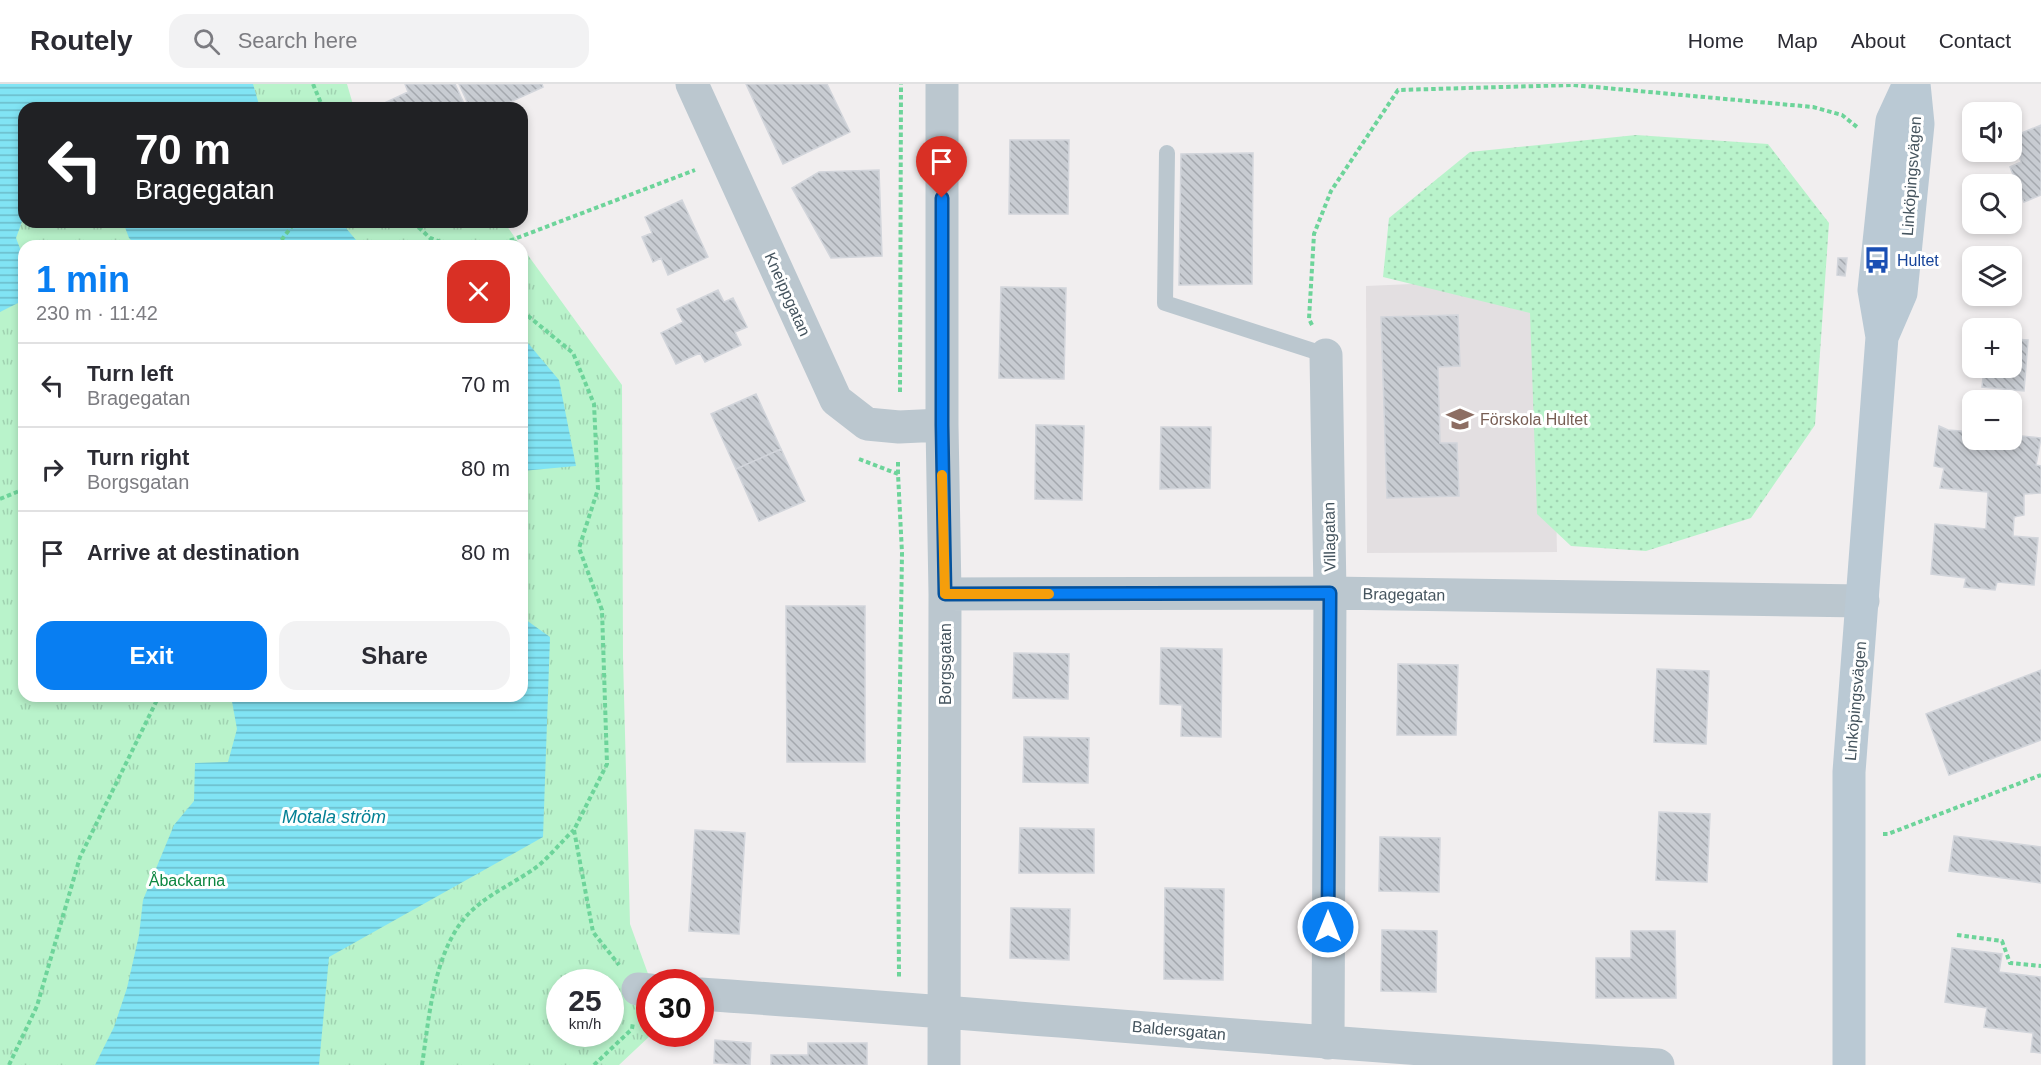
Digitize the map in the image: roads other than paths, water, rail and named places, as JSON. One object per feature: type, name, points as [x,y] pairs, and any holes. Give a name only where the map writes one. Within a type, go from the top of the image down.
[{"type":"street","name":"Kneippgatan","points":[[692,84],[836,400],[867,424],[899,427],[942,425]]},
{"type":"street","name":"Borgsgatan","points":[[942,84],[942,425],[945,594],[944,1065]]},
{"type":"street","name":"Linköpingsvägen","points":[[1849,1065],[1849,772],[1882,337],[1874,290],[1892,122],[1909,84]]},
{"type":"street","name":"Linköpingsvägen","points":[[1882,337],[1901,293],[1918,124],[1914,84]]},
{"type":"street","name":"Villagatan","points":[[1326,355],[1330,593],[1328,1043]]},
{"type":"street","name":"Bragegatan","points":[[945,594],[1330,593],[1863,601]]},
{"type":"street","name":"Baldersgatan","points":[[714,995],[899,1007],[1328,1043],[1658,1065]]},
{"type":"lane","points":[[1167,153],[1166,303],[1326,355]]},
{"type":"water","points":[[0,84],[253,84],[258,102],[18,102],[20,228],[16,238],[18,243],[18,303],[0,312]]},
{"type":"water","points":[[125,228],[346,228],[356,240],[131,240]]},
{"type":"water","points":[[528,343],[559,380],[576,466],[528,470]]},
{"type":"water","name":"Motala ström","points":[[528,621],[550,637],[543,837],[329,957],[319,1065],[95,1065],[114,1027],[127,988],[139,935],[143,900],[174,825],[194,801],[195,763],[228,762],[237,729],[232,702],[528,702]]},
{"type":"place","name":"Hultet","points":[[1877,260]]},
{"type":"place","name":"Förskola Hultet","points":[[1460,419]]},
{"type":"park label","name":"Åbackarna","points":[[187,880]]}]
